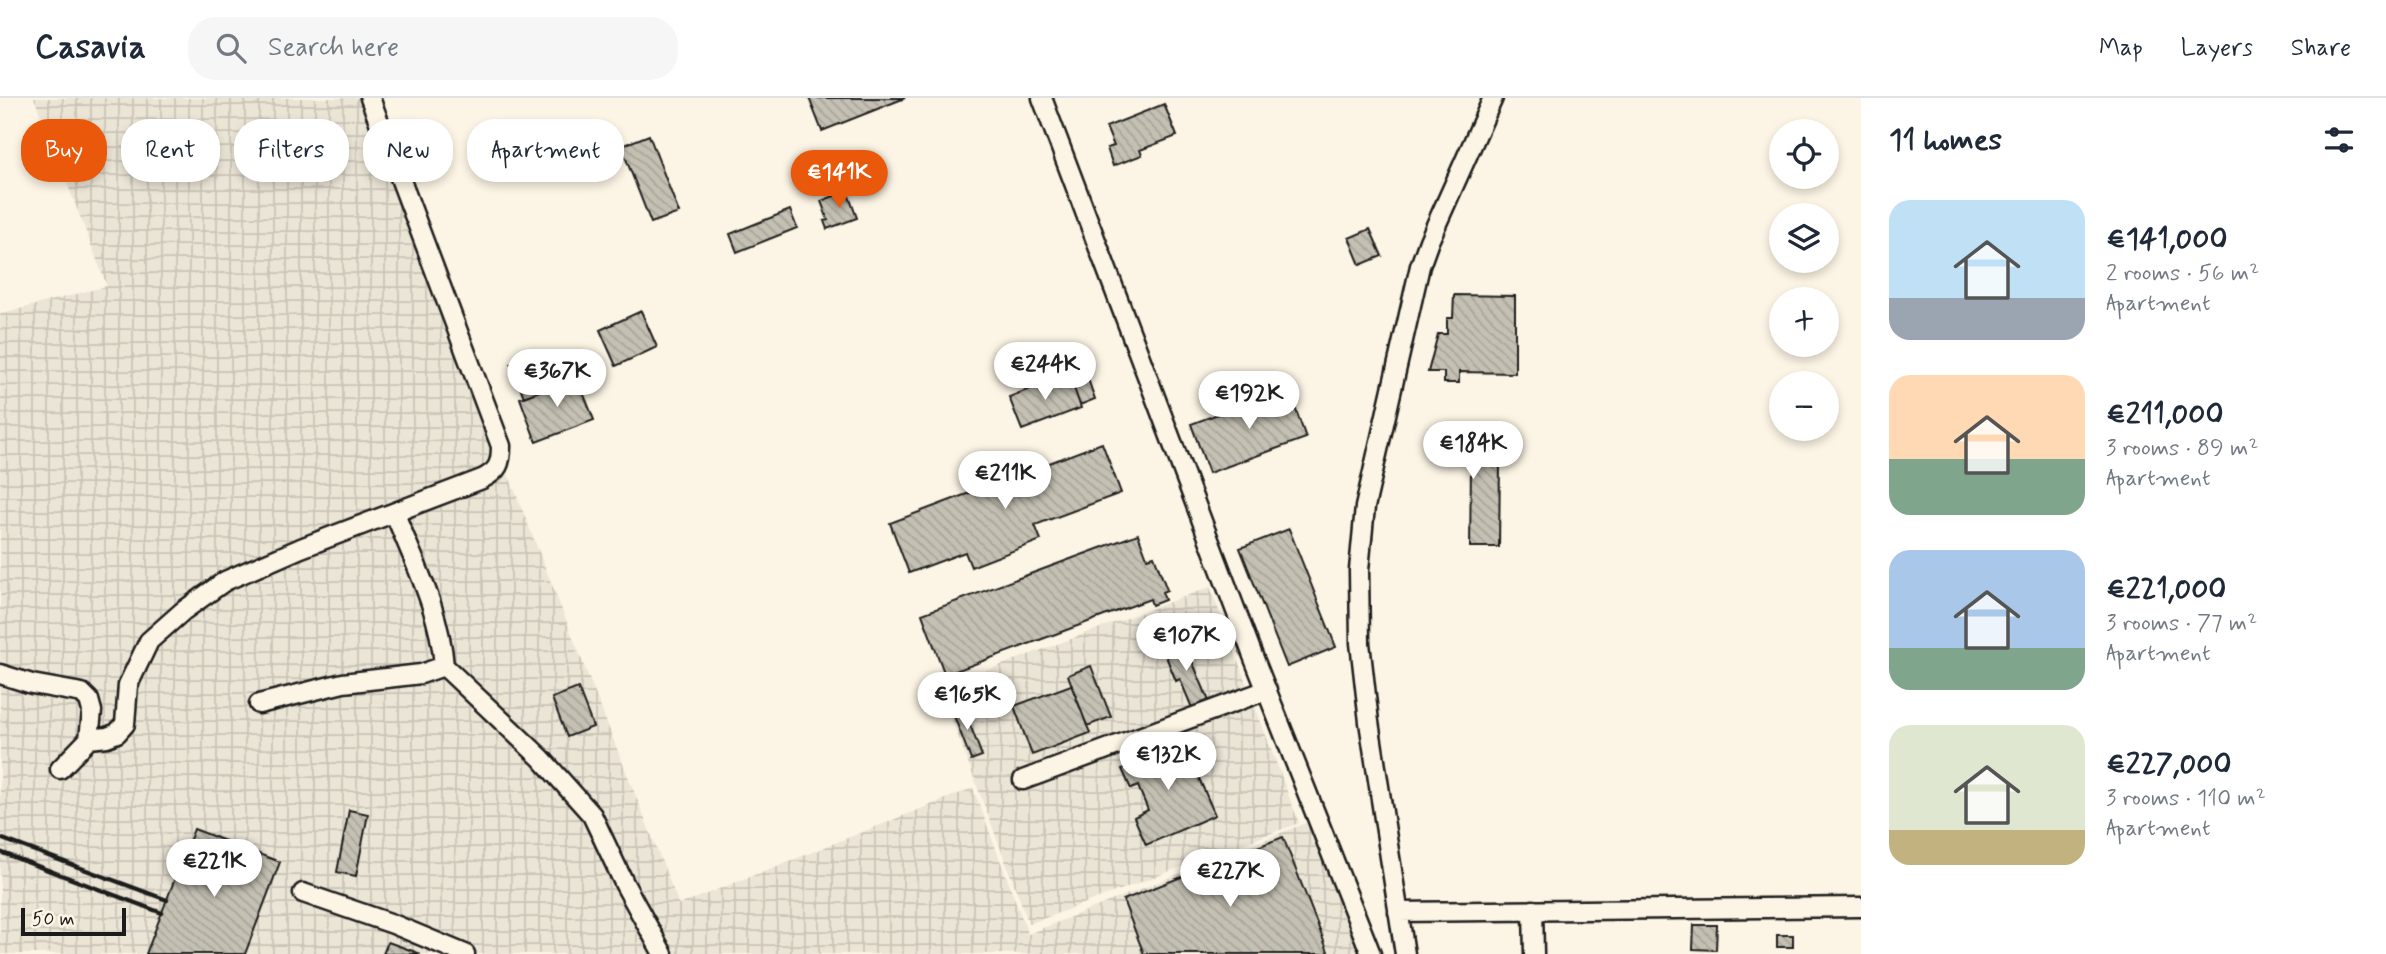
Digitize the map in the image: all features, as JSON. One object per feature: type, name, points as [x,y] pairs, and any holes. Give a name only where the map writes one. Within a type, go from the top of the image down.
[{"type":"street","points":[[89,739],[117,733],[125,724],[128,685],[149,641],[183,611],[225,580],[495,472],[501,461],[501,446],[370,98]]},
{"type":"street","points":[[1405,954],[1360,643],[1359,570],[1365,507],[1420,267],[1493,98]]},
{"type":"street","points":[[1045,99],[1267,690],[1371,954]]},
{"type":"street","points":[[395,514],[431,599],[443,642],[444,666],[541,758],[592,816],[625,885],[663,954]]},
{"type":"street","points":[[259,704],[343,683],[421,674],[444,666]]},
{"type":"street","points":[[0,674],[32,684],[82,693],[89,700],[92,710],[89,739],[60,769]]},
{"type":"street","points":[[1023,780],[1267,690]]},
{"type":"street","points":[[303,893],[393,924],[465,954]]},
{"type":"street","points":[[1398,912],[1861,906]]},
{"type":"street","points":[[1533,910],[1534,954]]},
{"type":"shaded area","points":[[34,98],[359,98],[367,119],[363,119],[363,182],[392,182],[679,905],[973,788],[1028,934],[1311,821],[1362,954],[0,954],[0,314],[107,286],[67,182],[107,182],[107,119],[42,119]]},
{"type":"shaded area","points":[[1210,587],[1299,823],[1029,924],[940,688]]},
{"type":"building","points":[[809,98],[905,98],[822,131]]},
{"type":"building","points":[[1164,104],[1177,136],[1140,150],[1142,155],[1113,166],[1107,148],[1114,146],[1106,127]]},
{"type":"building","points":[[649,135],[679,213],[651,223],[624,154],[624,145]]},
{"type":"building","points":[[847,191],[857,218],[827,229],[824,221],[828,220],[821,201]]},
{"type":"building","points":[[790,210],[797,228],[737,252],[730,234]]},
{"type":"building","points":[[1370,229],[1382,256],[1360,265],[1349,238]]},
{"type":"building","points":[[1454,295],[1515,296],[1515,373],[1459,372],[1459,383],[1444,383],[1444,372],[1428,372],[1438,334],[1447,334],[1447,318],[1453,318]]},
{"type":"building","points":[[641,311],[657,347],[616,366],[600,330]]},
{"type":"building","points":[[544,352],[557,384],[524,397],[511,364]]},
{"type":"building","points":[[1085,371],[1095,399],[1080,405],[1070,377]]},
{"type":"building","points":[[1069,374],[1081,408],[1022,430],[1009,397]]},
{"type":"building","points":[[577,377],[594,420],[536,442],[520,398]]},
{"type":"building","points":[[1288,388],[1306,438],[1209,473],[1191,424]]},
{"type":"building","points":[[1429,428],[1468,428],[1468,440],[1480,440],[1490,448],[1490,462],[1500,462],[1499,547],[1470,547],[1471,467],[1464,461],[1429,460]]},
{"type":"building","points":[[1102,443],[1121,493],[1035,525],[1041,540],[971,567],[965,552],[909,573],[890,523]]},
{"type":"building","points":[[1289,529],[1336,647],[1287,667],[1240,548]]},
{"type":"building","points":[[1138,534],[1147,558],[1154,556],[1167,590],[1162,592],[1165,600],[1152,605],[1150,599],[945,675],[922,614]]},
{"type":"building","points":[[1168,641],[1171,647],[1184,642],[1209,701],[1192,708],[1180,679],[1176,681],[1161,644]]},
{"type":"building","points":[[1091,666],[1111,717],[1087,726],[1068,675]]},
{"type":"building","points":[[1071,685],[1090,733],[1032,755],[1014,706]]},
{"type":"building","points":[[578,688],[593,727],[567,737],[552,698]]},
{"type":"building","points":[[962,704],[982,756],[971,760],[951,708]]},
{"type":"building","points":[[1182,739],[1215,815],[1146,845],[1134,817],[1148,810],[1138,786],[1131,789],[1122,769],[1129,766],[1128,763]]},
{"type":"building","points":[[349,810],[368,814],[356,876],[337,872]]},
{"type":"building","points":[[194,829],[280,862],[245,954],[146,954]]},
{"type":"building","points":[[1283,837],[1329,954],[1144,954],[1123,900]]},
{"type":"building","points":[[1694,925],[1717,925],[1716,950],[1693,949]]},
{"type":"building","points":[[1777,935],[1793,935],[1793,947],[1777,947]]},
{"type":"building","points":[[388,942],[421,954],[383,954]]},
{"type":"railway","points":[[0,838],[167,900]]},
{"type":"railway","points":[[0,852],[162,913]]}]
